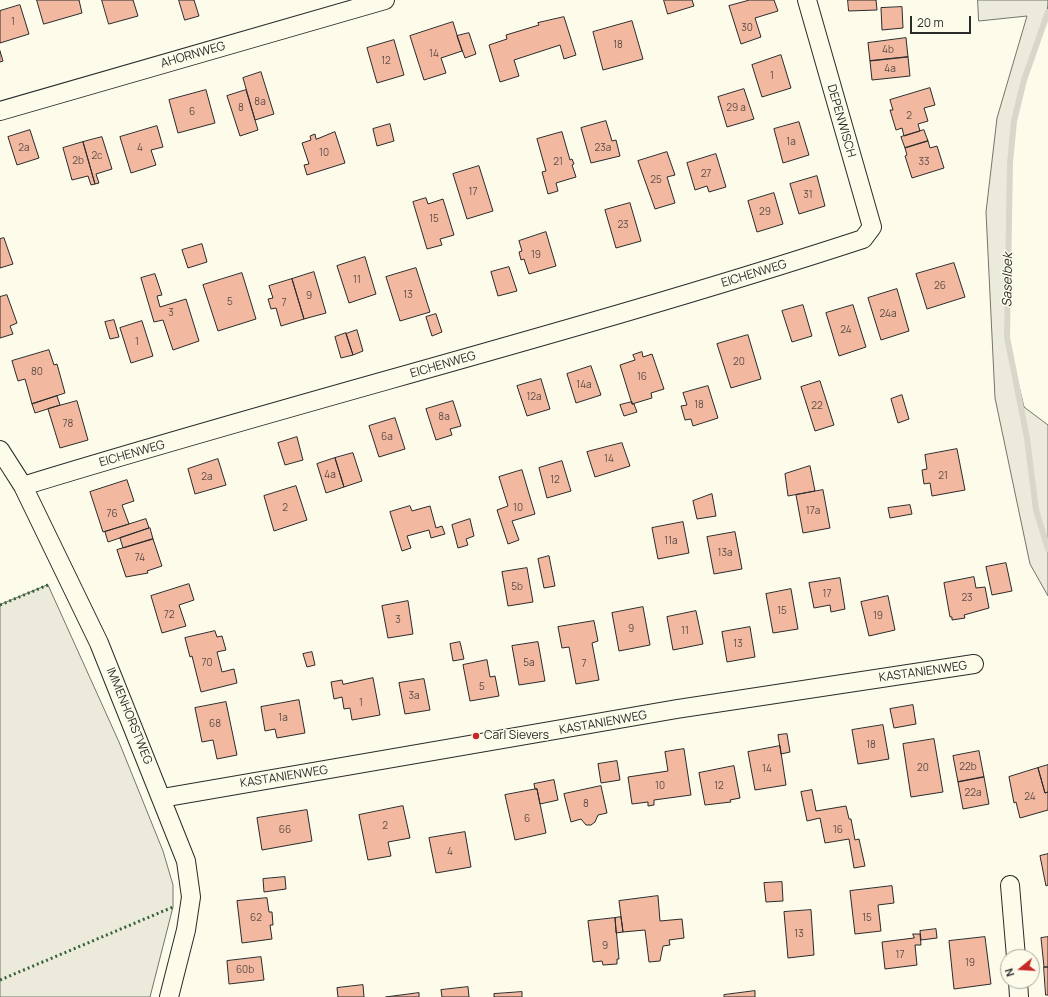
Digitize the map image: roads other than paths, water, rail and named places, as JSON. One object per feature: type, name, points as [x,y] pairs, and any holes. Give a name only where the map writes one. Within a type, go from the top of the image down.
[{"type":"street","name":"AHORNWEG","points":[[0,111],[385,0]]},
{"type":"street","name":"DEPENWISCH","points":[[807,0],[872,227],[863,239]]},
{"type":"street","name":"EICHENWEG","points":[[22,486],[763,272],[863,239]]},
{"type":"street","name":"IMMENHORSTWEG","points":[[0,450],[22,486],[99,643],[186,861],[191,897],[186,930],[169,997]]},
{"type":"street","name":"KASTANIENWEG","points":[[162,798],[677,709],[974,664]]},
{"type":"street","points":[[1010,885],[1015,949]]},
{"type":"waterway","name":"Saselbek","points":[[1048,12],[1024,80],[1014,121],[1010,163],[1007,337],[1027,438],[1036,510],[1048,549]]},
{"type":"place","name":"Carl Sievers","points":[[476,736]]}]
